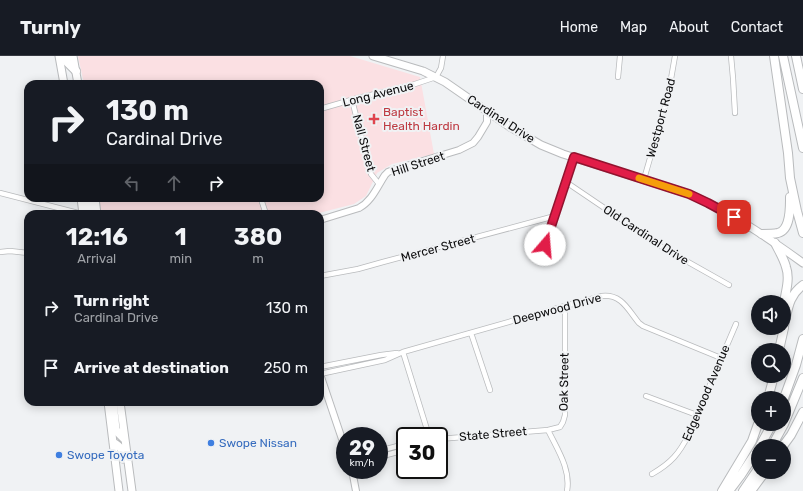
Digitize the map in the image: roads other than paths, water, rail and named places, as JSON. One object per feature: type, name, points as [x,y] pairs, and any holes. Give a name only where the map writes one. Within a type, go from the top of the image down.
[{"type":"highway","points":[[66,56],[67,62],[76,71]]},
{"type":"highway","points":[[762,234],[779,233],[784,229],[788,222],[790,211],[788,153],[774,56]]},
{"type":"highway","points":[[783,56],[803,148]]},
{"type":"highway","points":[[796,56],[803,89]]},
{"type":"highway","points":[[801,56],[803,62]]},
{"type":"highway","points":[[790,178],[803,233]]},
{"type":"highway","points":[[775,243],[788,273],[786,295]]},
{"type":"highway","points":[[791,298],[800,287]]},
{"type":"highway","points":[[787,391],[803,339]]},
{"type":"highway","points":[[791,407],[803,378]]},
{"type":"highway","points":[[788,439],[803,412]]},
{"type":"highway","points":[[722,491],[752,441],[756,431]]},
{"type":"highway","points":[[729,491],[751,461]]},
{"type":"highway","points":[[743,491],[751,479]]},
{"type":"highway","points":[[751,491],[760,479]]},
{"type":"main road","points":[[59,56],[63,80]]},
{"type":"main road","points":[[73,56],[77,80]]},
{"type":"main road","name":"Cardinal Drive","points":[[373,56],[423,71],[436,77],[454,87],[487,112],[530,140],[552,150],[689,194],[708,203],[762,234],[803,263]]},
{"type":"main road","points":[[108,406],[119,491]]},
{"type":"main road","points":[[113,406],[116,429],[125,440]]},
{"type":"main road","points":[[121,406],[132,491]]},
{"type":"main road","points":[[113,444],[118,452],[123,491]]},
{"type":"main road","points":[[113,444],[120,446],[122,452],[128,491]]},
{"type":"street","points":[[436,77],[441,68],[443,56]]},
{"type":"street","points":[[618,77],[620,56]]},
{"type":"street","name":"Westport Road","points":[[644,179],[668,96],[675,56]]},
{"type":"street","points":[[731,56],[734,78],[735,113]]},
{"type":"street","name":"Long Avenue","points":[[324,108],[409,86],[436,77]]},
{"type":"street","name":"Nall Street","points":[[352,100],[371,174],[379,184]]},
{"type":"street","name":"Hill Street","points":[[324,219],[360,208],[365,205],[388,172],[459,150],[473,143],[487,122],[487,112]]},
{"type":"street","points":[[545,245],[574,157]]},
{"type":"street","name":"Old Cardinal Drive","points":[[566,182],[665,248],[729,285]]},
{"type":"street","points":[[0,193],[24,199]]},
{"type":"street","points":[[36,202],[67,210]]},
{"type":"street","points":[[262,202],[265,210]]},
{"type":"street","name":"Mercer Street","points":[[324,275],[370,265],[555,216]]},
{"type":"street","points":[[0,252],[10,251],[24,253]]},
{"type":"street","name":"Deepwood Drive","points":[[324,373],[385,360],[403,352],[602,296],[614,297],[618,299],[643,326],[721,358]]},
{"type":"street","name":"Oak Street","points":[[548,430],[560,427],[563,422],[564,415],[565,306]]},
{"type":"street","name":"Edgewood Avenue","points":[[652,474],[664,467],[681,449],[736,324]]},
{"type":"street","points":[[472,333],[490,390]]},
{"type":"street","points":[[403,352],[426,427]]},
{"type":"street","name":"Deepwood Drive","points":[[324,366],[381,354],[403,352]]},
{"type":"street","points":[[324,386],[338,427]]},
{"type":"street","points":[[646,396],[696,415]]},
{"type":"street","points":[[548,430],[564,463],[568,479],[567,491]]},
{"type":"street","name":"State Street","points":[[448,438],[548,430]]},
{"type":"street","points":[[354,479],[356,491]]},
{"type":"place","name":"Baptist Health Hardin","points":[[374,119]]},
{"type":"place","name":"Swope Nissan","points":[[211,443]]},
{"type":"place","name":"Swope Toyota","points":[[59,455]]}]
